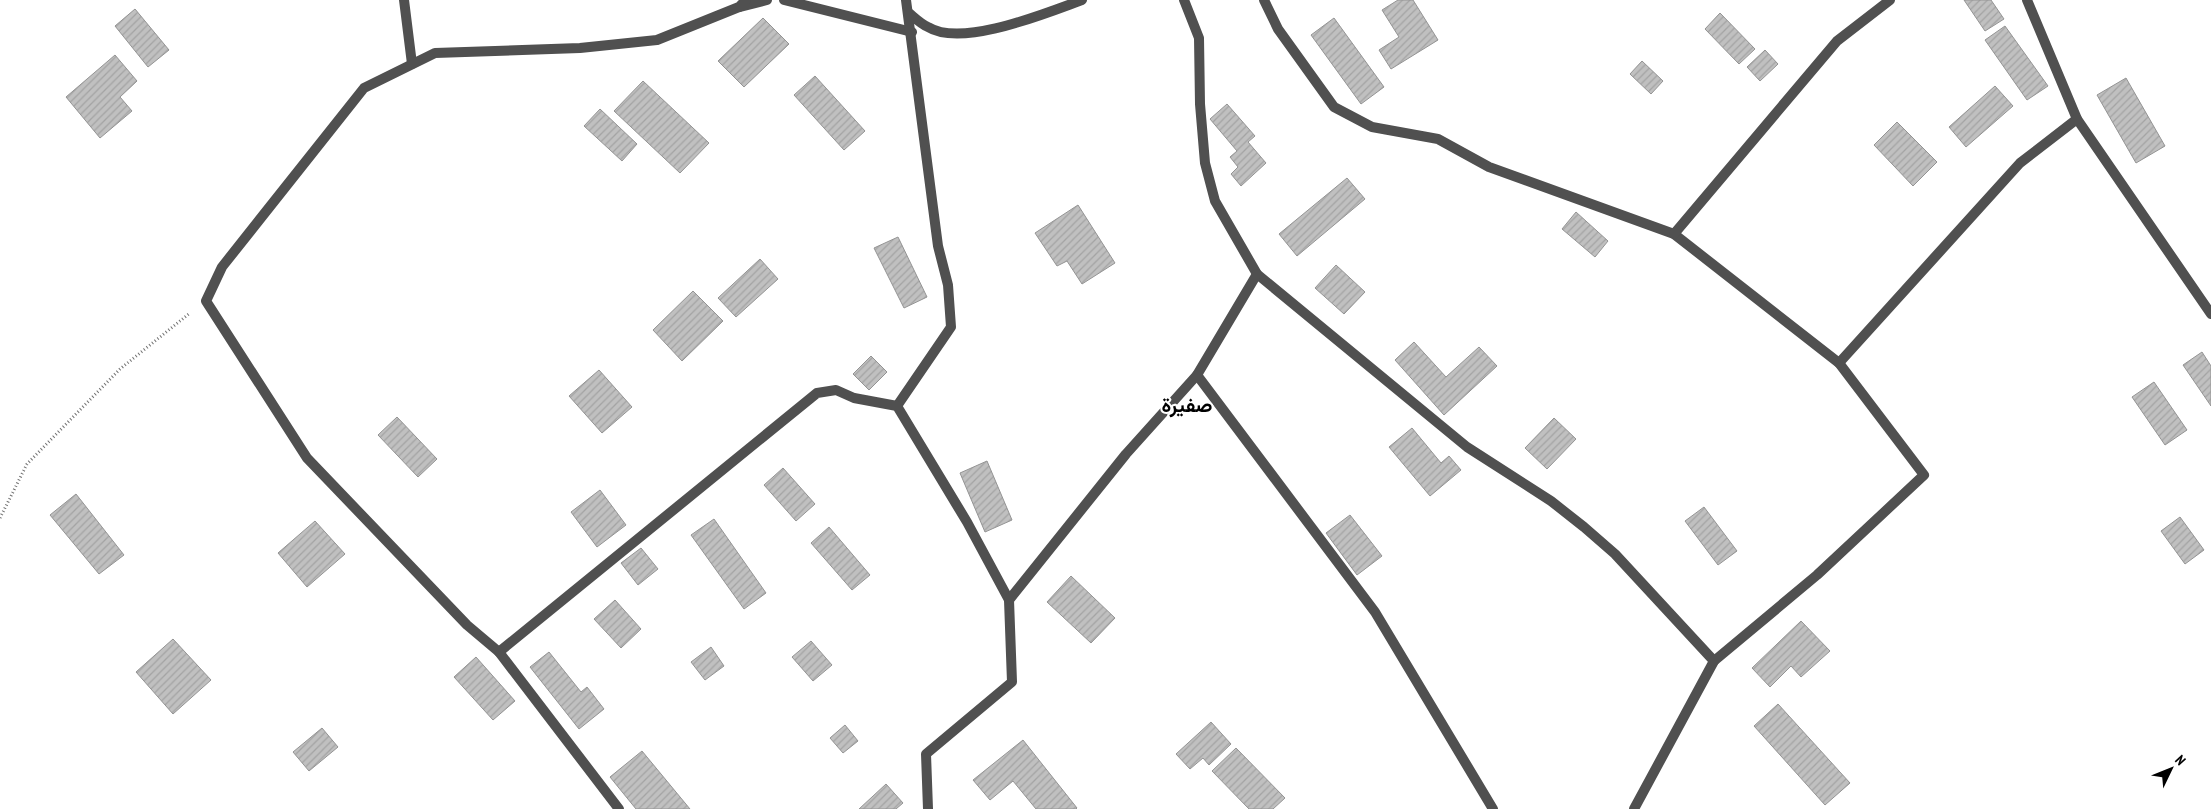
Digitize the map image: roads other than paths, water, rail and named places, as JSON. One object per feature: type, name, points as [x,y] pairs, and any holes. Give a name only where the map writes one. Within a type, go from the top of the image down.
[{"type":"street","points":[[404,0],[412,64]]},
{"type":"street","points":[[619,809],[499,652],[467,625],[307,458],[206,301],[222,268],[364,88],[435,53],[580,48],[657,40],[743,4],[767,0]]},
{"type":"street","points":[[784,0],[912,32]]},
{"type":"street","points":[[897,406],[952,327],[948,285],[938,246],[912,32],[906,0]]},
{"type":"street","points":[[909,13],[929,28],[953,33],[988,31],[1082,0]]},
{"type":"street","points":[[1184,0],[1199,38],[1200,104],[1205,162],[1215,201],[1257,274],[1467,446],[1551,501],[1584,526],[1615,554],[1714,661]]},
{"type":"street","points":[[1264,0],[1278,29],[1334,107],[1372,127],[1438,138],[1489,167],[1674,234],[1839,363],[1924,475],[1817,574],[1714,661],[1634,809]]},
{"type":"street","points":[[1674,234],[1837,41],[1890,0]]},
{"type":"street","points":[[2027,0],[2077,119],[2211,314]]},
{"type":"street","points":[[1839,363],[2020,163],[2077,119]]},
{"type":"street","points":[[1009,600],[1126,454],[1197,375],[1257,274]]},
{"type":"street","points":[[1197,375],[1375,612],[1493,809]]},
{"type":"street","points":[[499,652],[817,393],[836,390],[854,398],[897,406],[968,522],[1009,600],[1012,682],[926,754],[928,809]]},
{"type":"district","name":"صفيرة","points":[[1187,405]]}]
